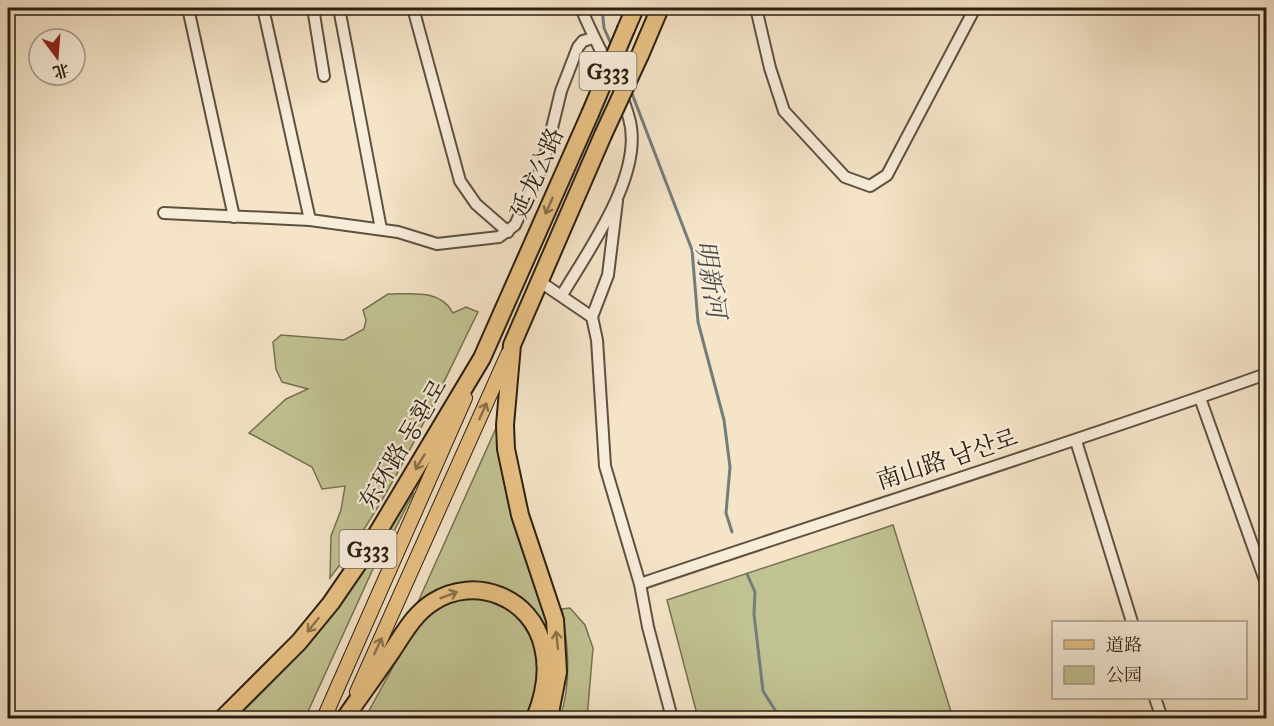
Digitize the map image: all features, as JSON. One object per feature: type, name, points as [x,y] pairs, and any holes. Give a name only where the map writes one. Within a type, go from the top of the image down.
[{"type":"highway","name":"延龙公路","points":[[483,358],[635,8]]},
{"type":"highway","name":"延龙公路","points":[[512,345],[660,8]]},
{"type":"highway","name":"G333","points":[[512,345],[505,426],[506,449],[520,515],[555,620],[558,672],[549,718]]},
{"type":"highway","name":"东环路 동환로","points":[[224,718],[298,642],[331,603],[366,552],[483,358]]},
{"type":"highway","points":[[345,718],[420,611],[444,596],[471,590],[501,595],[520,607],[539,631],[546,667],[542,700],[535,718]]},
{"type":"main road","points":[[345,718],[512,345]]},
{"type":"main road","points":[[324,718],[483,358]]},
{"type":"street","points":[[188,8],[234,217]]},
{"type":"street","points":[[263,8],[310,220]]},
{"type":"street","points":[[313,8],[324,76]]},
{"type":"street","points":[[339,8],[381,230]]},
{"type":"street","points":[[413,8],[460,181],[476,204],[508,232]]},
{"type":"street","points":[[581,8],[630,119],[632,134],[627,165],[617,201],[608,275],[592,317],[597,340],[605,466],[640,584],[648,627],[672,718]]},
{"type":"street","points":[[756,8],[770,68],[784,111],[845,177],[870,186],[887,175],[975,8]]},
{"type":"street","points":[[164,213],[310,220],[381,230],[437,244],[499,237],[508,232],[521,213],[543,165],[571,62],[583,42],[593,38]]},
{"type":"street","points":[[543,165],[563,174]]},
{"type":"street","points":[[562,295],[617,201]]},
{"type":"street","points":[[539,281],[592,317]]},
{"type":"street","name":"南山路 남산로","points":[[640,584],[889,500],[1076,441],[1266,374]]},
{"type":"street","points":[[1200,398],[1266,583]]},
{"type":"street","points":[[1076,441],[1132,621]]},
{"type":"street","points":[[1155,699],[1162,718]]},
{"type":"green space","points":[[388,294],[425,294],[441,300],[453,313],[466,307],[478,312],[428,415],[392,482],[373,515],[330,578],[331,536],[341,510],[345,486],[322,489],[312,467],[249,433],[286,399],[308,389],[282,382],[276,369],[273,342],[281,335],[344,340],[364,329],[366,320],[363,310]]},
{"type":"green space","points":[[497,426],[506,489],[550,623],[544,626],[526,603],[508,593],[418,602]]},
{"type":"green space","points":[[413,486],[413,494],[391,537],[388,536],[305,718],[234,718],[296,655]]},
{"type":"green space","points":[[893,525],[953,718],[698,718],[667,600]]},
{"type":"green space","points":[[473,595],[507,604],[528,627],[534,639],[538,679],[529,718],[365,718],[416,625],[441,604]]},
{"type":"green space","points":[[570,608],[585,625],[593,648],[587,718],[560,718],[566,691],[568,664],[562,609]]},
{"type":"waterway","name":"明新河","points":[[602,8],[604,28],[612,46]]},
{"type":"waterway","name":"明新河","points":[[631,91],[692,250],[698,322],[724,420],[730,467],[726,513],[732,532]]},
{"type":"waterway","name":"明新河","points":[[747,574],[755,592],[754,614],[763,691],[780,718]]}]
